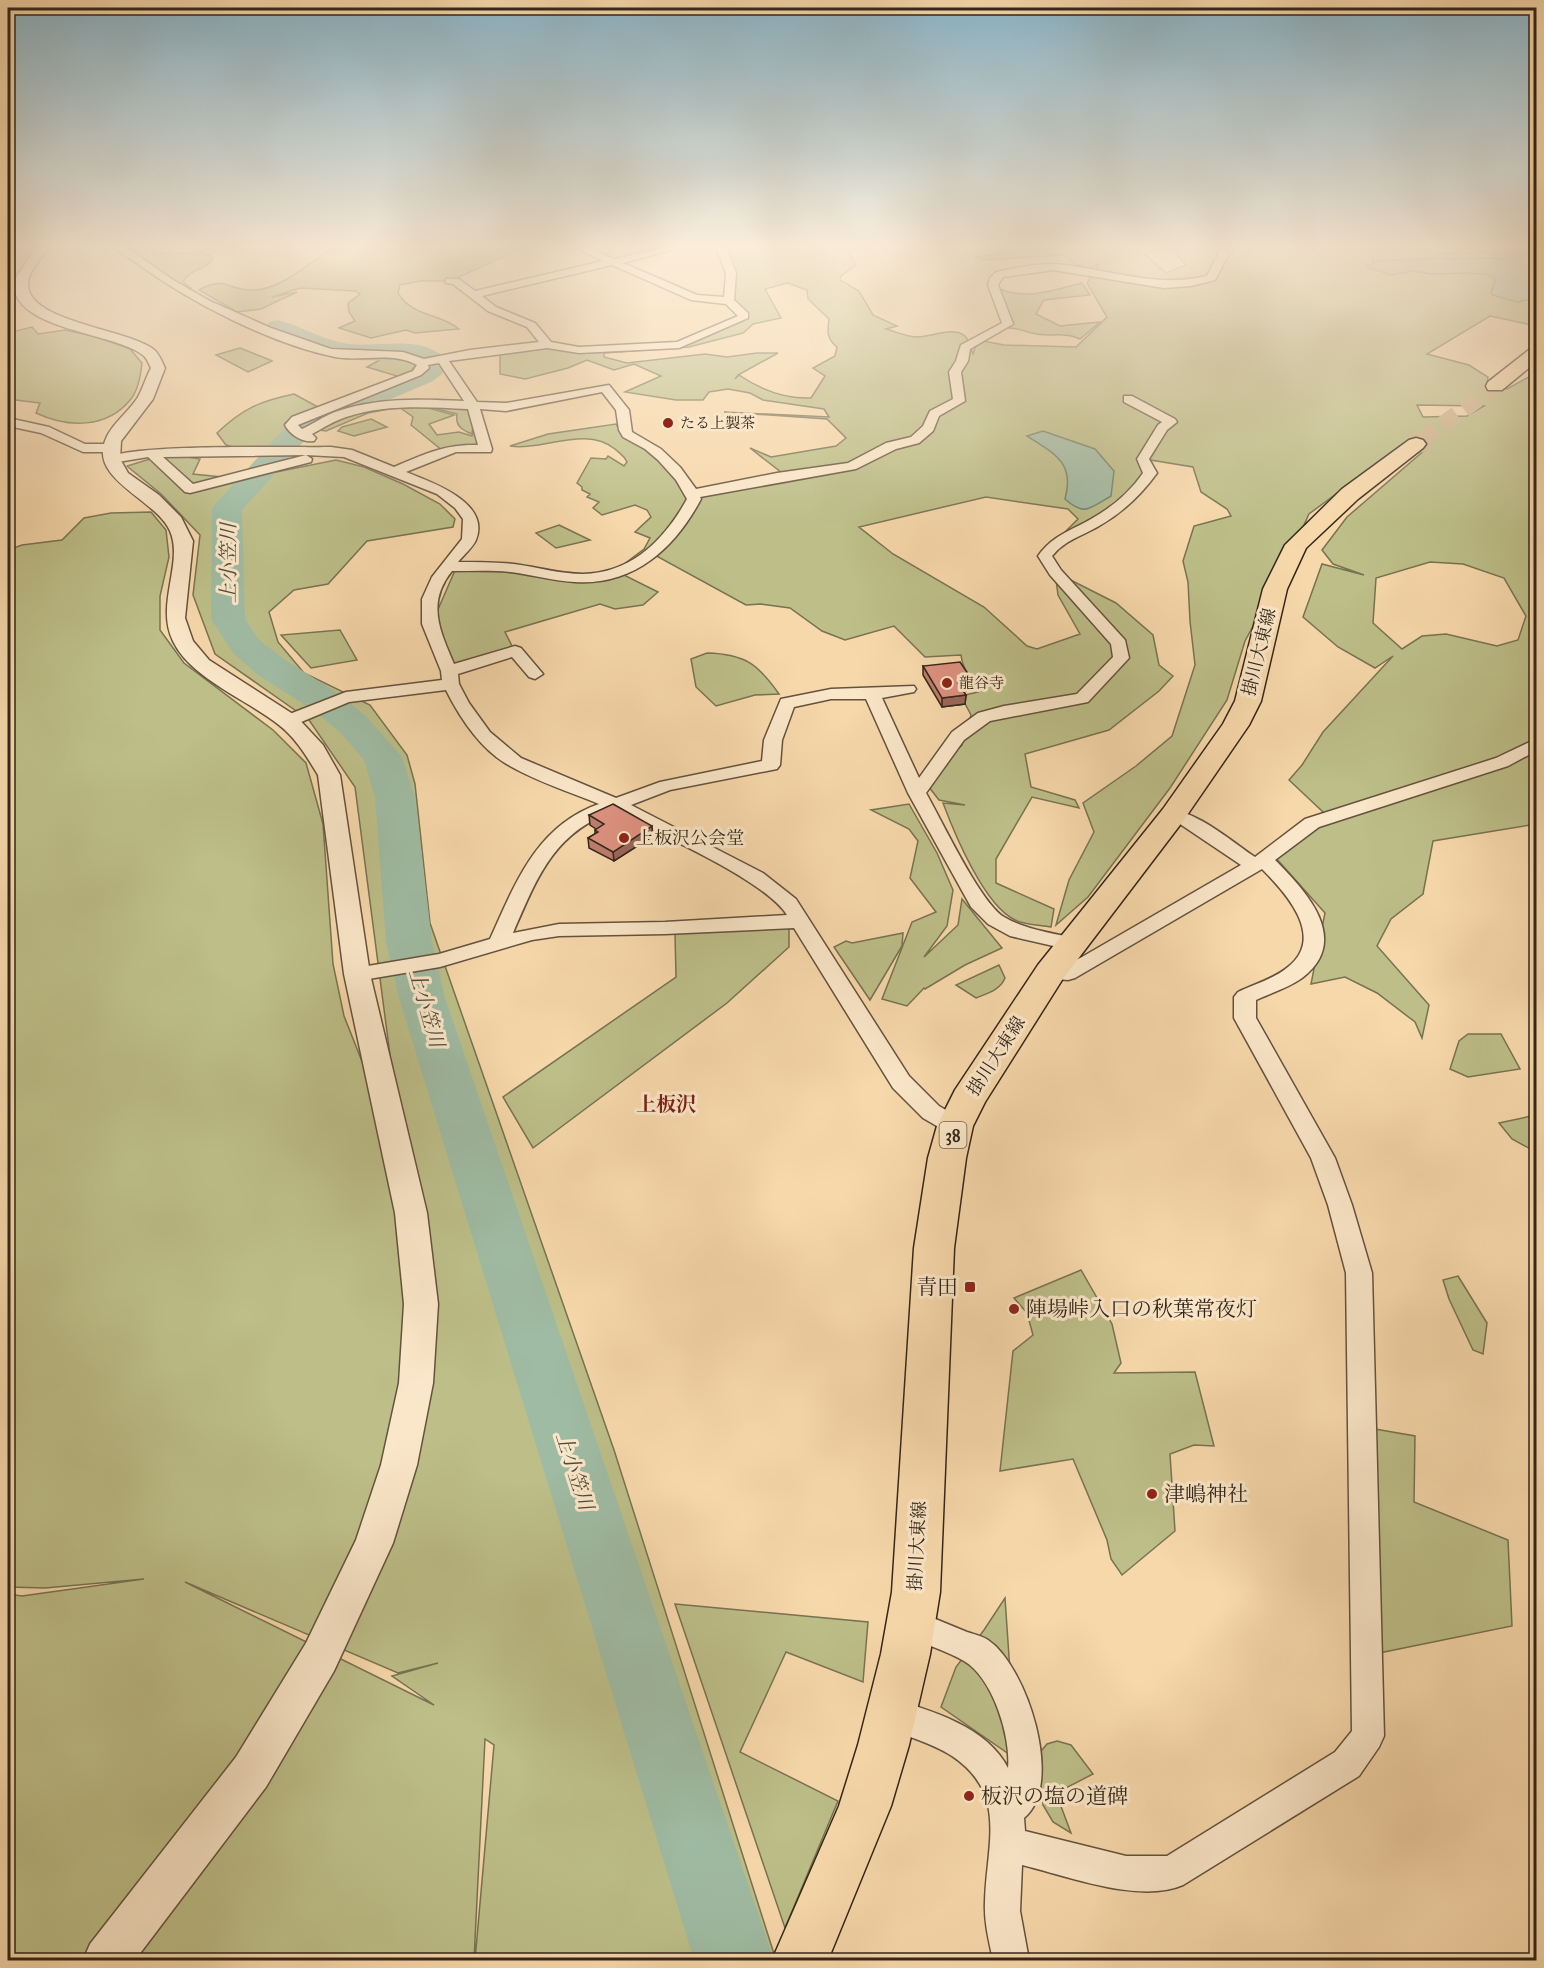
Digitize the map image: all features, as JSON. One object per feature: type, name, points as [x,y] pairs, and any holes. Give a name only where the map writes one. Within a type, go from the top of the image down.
[{"type":"main road","points":[[1495,386],[1536,353]]},
{"type":"main road","name":"掛川大東線","points":[[800,1960],[855,1833],[892,1715],[911,1624],[916,1592],[934,1248],[947,1158],[955,1126],[968,1100],[1061,959],[1173,815],[1236,725],[1248,701],[1275,589],[1296,545],[1350,494],[1416,444]]},
{"type":"street","points":[[106,1960],[251,1772],[320,1657],[374,1543],[399,1465],[416,1383],[421,1304],[411,1213],[357,974],[329,775],[294,718],[202,664],[183,642],[175,618],[184,560],[184,541],[175,521],[153,499],[121,476],[112,454],[113,441],[145,399],[158,368],[150,354],[124,340]]},
{"type":"street","points":[[288,340],[333,354],[401,356],[416,358],[424,362],[470,353],[547,345],[579,350],[679,345],[691,340]]},
{"type":"street","points":[[543,340],[547,345]]},
{"type":"street","points":[[692,494],[777,477],[851,466],[891,446],[915,440],[929,428],[934,414],[959,401],[955,372],[962,361],[965,347],[975,340]]},
{"type":"street","points":[[394,472],[440,452],[470,447],[486,449],[473,405],[441,359]]},
{"type":"street","points":[[424,362],[423,368],[417,373],[296,420],[291,425],[301,434],[333,451],[442,491],[460,505],[470,519],[469,539],[438,577],[430,599],[430,624],[461,704],[484,736],[515,762],[615,804],[756,877],[789,903],[901,1082],[931,1112],[955,1126]]},
{"type":"street","points":[[301,434],[339,415],[361,408],[429,403],[506,407],[604,388],[614,396],[624,412],[626,431],[629,435],[648,445],[663,458],[694,499],[686,517],[656,553],[630,568],[606,575],[575,577],[512,568],[448,566]]},
{"type":"street","points":[[917,793],[958,736],[984,717],[1004,711],[1082,698],[1121,658],[1119,643],[1055,572],[1045,556],[1056,541],[1095,523],[1109,513],[1145,481],[1150,473],[1143,459],[1162,428],[1171,422],[1128,399]]},
{"type":"street","points":[[8,422],[45,430],[83,448],[112,454],[333,451]]},
{"type":"street","points":[[151,453],[190,489],[333,451]]},
{"type":"street","points":[[575,577],[609,570],[639,549]]},
{"type":"street","points":[[294,718],[346,697],[450,677],[515,651],[535,674]]},
{"type":"street","points":[[498,943],[531,870],[565,830],[594,812],[666,786],[771,765],[773,740],[787,703],[831,694],[872,694],[909,689]]},
{"type":"street","points":[[872,694],[917,793],[978,903],[995,920],[1061,959],[1068,973],[1259,863],[1312,823],[1502,762],[1536,744]]},
{"type":"street","points":[[1006,1844],[1126,1873],[1171,1873],[1347,1764],[1368,1736],[1359,1273],[1340,1205],[1323,1158],[1245,1018],[1245,998],[1297,972],[1313,951],[1313,923],[1300,897],[1259,863],[1184,818],[1173,815]]},
{"type":"street","points":[[357,974],[441,960],[531,934],[560,930],[665,928],[802,921]]},
{"type":"street","points":[[911,1624],[977,1651],[997,1671],[1016,1713],[1026,1755],[1022,1799],[1007,1811]]},
{"type":"street","points":[[892,1715],[929,1725],[965,1744],[996,1777],[1007,1811],[1002,1875],[1002,1914],[1011,1960]]},
{"type":"green space","points":[[8,340],[106,340],[130,349],[142,363],[137,386],[131,399],[111,416],[99,421],[74,423],[48,418],[36,413],[40,403],[8,399]]},
{"type":"green space","points":[[691,340],[717,340],[689,347],[604,353],[604,357],[627,363],[705,354],[727,357],[778,353],[738,375],[735,379],[739,375],[773,392],[801,398],[811,398],[825,376],[813,368],[835,356],[837,347],[830,340],[967,340],[973,354],[978,340],[1004,345],[1076,347],[1083,340],[1450,340],[1427,354],[1469,365],[1488,377],[1487,384],[1507,389],[1536,373],[1536,824],[1433,841],[1423,894],[1391,919],[1377,946],[1429,1005],[1422,1038],[1415,1022],[1377,993],[1345,977],[1311,984],[1325,913],[1275,857],[1323,812],[1289,780],[1302,765],[1323,732],[1393,656],[1375,668],[1338,647],[1303,617],[1322,564],[1364,575],[1333,564],[1322,550],[1347,517],[1427,448],[1406,442],[1309,514],[1283,571],[1245,641],[1227,700],[1170,788],[1088,897],[1056,925],[1069,880],[1094,832],[1083,803],[1136,766],[1172,736],[1195,665],[1188,582],[1183,561],[1194,526],[1231,516],[1227,509],[1201,492],[1193,467],[1144,459],[1148,468],[1119,504],[1056,541],[1078,519],[1068,509],[986,497],[859,527],[893,554],[984,607],[1027,646],[1037,649],[1080,634],[1058,595],[1055,572],[1116,603],[1153,635],[1159,665],[1173,676],[1159,691],[1109,730],[1025,754],[1031,787],[1075,800],[1079,808],[1032,797],[996,859],[996,883],[1054,909],[1051,927],[1015,920],[1003,912],[992,900],[972,868],[943,803],[965,805],[939,800],[925,782],[962,745],[971,715],[961,696],[978,692],[965,669],[961,655],[925,657],[894,626],[845,640],[822,631],[790,608],[761,604],[746,605],[653,554],[624,564],[644,549],[650,538],[635,532],[651,517],[647,510],[635,505],[602,515],[593,508],[599,502],[587,497],[590,494],[582,490],[577,483],[591,458],[606,459],[608,456],[624,466],[627,462],[623,456],[604,442],[591,439],[564,440],[523,447],[510,446],[548,434],[616,424],[623,437],[648,445],[692,494],[782,473],[750,448],[771,457],[836,446],[846,438],[827,419],[724,412],[829,417],[824,409],[763,400],[750,393],[728,389],[709,392],[703,400],[676,400],[625,392],[661,376],[634,364],[614,370],[587,360],[568,368],[525,379],[500,374],[500,350],[547,345],[579,350],[679,345]],"holes":[[[1417,405],[1484,406],[1467,416],[1423,417]],[[1430,562],[1463,564],[1504,578],[1526,616],[1518,640],[1497,646],[1446,634],[1422,636],[1402,649],[1373,623],[1376,578]]]},
{"type":"green space","points":[[240,348],[272,361],[248,372],[216,355]]},
{"type":"green space","points":[[402,357],[417,364],[411,371],[400,377],[367,367],[383,358]]},
{"type":"green space","points":[[294,394],[318,407],[285,423],[287,436],[271,448],[240,449],[226,445],[217,433],[252,407]]},
{"type":"green space","points":[[417,405],[454,415],[429,424],[437,435],[459,432],[472,436],[476,421],[486,447],[443,451],[411,425],[413,417],[399,407],[368,413],[326,431],[319,430],[327,423],[338,421],[366,409]]},
{"type":"green space","points":[[425,406],[470,406],[474,416],[472,434],[460,427],[457,414]]},
{"type":"green space","points":[[371,419],[387,427],[354,436],[338,431],[342,427]]},
{"type":"green space","points":[[181,456],[200,459],[193,474],[242,479],[245,497],[271,473],[336,460],[364,467],[403,484],[440,504],[455,519],[453,527],[367,541],[328,584],[294,590],[269,612],[278,642],[304,673],[370,705],[407,755],[415,784],[430,923],[614,1450],[776,1960],[475,1960],[494,1745],[485,1739],[474,1960],[8,1960],[8,1594],[22,1596],[144,1579],[45,1588],[8,1587],[8,550],[22,545],[62,540],[84,518],[111,513],[151,512],[166,530],[169,557],[160,596],[160,630],[184,663],[273,730],[306,763],[323,824],[333,964],[344,1016],[405,1170],[355,787],[309,720],[215,654],[193,595],[200,535],[161,494],[127,466],[150,459]],"holes":[[[185,1582],[398,1673],[438,1663],[392,1676],[434,1705]]]},
{"type":"green space","points":[[559,525],[590,540],[556,548],[536,533]]},
{"type":"green space","points":[[456,568],[604,580],[624,575],[658,592],[643,605],[615,609],[600,604],[505,632],[514,650],[453,668],[444,649],[436,614]]},
{"type":"green space","points":[[340,630],[357,660],[311,668],[281,635]]},
{"type":"green space","points":[[707,653],[731,656],[749,663],[764,675],[779,694],[755,695],[716,706],[696,687],[691,659]]},
{"type":"green space","points":[[909,804],[937,853],[953,890],[947,926],[924,957],[958,925],[962,899],[1002,948],[924,988],[907,1006],[882,999],[912,922],[936,912],[910,878],[918,841],[909,829],[871,810]]},
{"type":"green space","points":[[789,918],[789,947],[727,1003],[533,1148],[503,1097],[676,977],[675,933]]},
{"type":"green space","points":[[903,933],[902,946],[870,1000],[834,947],[846,941],[852,943]]},
{"type":"green space","points":[[999,965],[1005,978],[997,988],[989,993],[976,998],[956,985]]},
{"type":"green space","points":[[1468,1034],[1501,1034],[1520,1069],[1468,1077],[1450,1069],[1459,1041]]},
{"type":"green space","points":[[1536,1115],[1536,1152],[1512,1139],[1499,1123]]},
{"type":"green space","points":[[1081,1270],[1112,1324],[1121,1363],[1114,1373],[1195,1372],[1214,1446],[1194,1445],[1170,1454],[1175,1531],[1122,1575],[1111,1559],[1107,1540],[1073,1459],[1000,1471],[1013,1351],[1033,1335],[1027,1313],[1014,1298]]},
{"type":"green space","points":[[1458,1276],[1487,1323],[1483,1354],[1473,1350],[1449,1299],[1443,1280]]},
{"type":"green space","points":[[1375,1429],[1415,1436],[1414,1502],[1508,1540],[1512,1626],[1379,1653]]},
{"type":"green space","points":[[1005,1598],[1016,1759],[941,1707],[956,1667]]},
{"type":"green space","points":[[675,1604],[868,1622],[863,1682],[786,1652],[740,1752],[838,1801],[785,1928]]},
{"type":"green space","points":[[1057,1741],[1071,1745],[1093,1774],[1056,1793],[1071,1833],[1053,1822],[1043,1805],[1037,1756],[1047,1744]]},
{"type":"shaded area","points":[[1043,431],[1095,449],[1114,471],[1111,496],[1088,509],[1078,508],[1065,499],[1067,476],[1065,468],[1054,454],[1027,436]]},
{"type":"building","points":[[960,662],[973,681],[958,683],[966,695],[942,698],[923,666]]},
{"type":"building","name":"上板沢公会堂","points":[[613,804],[652,826],[613,852],[588,838],[598,832],[595,830],[604,824],[589,815]]},
{"type":"waterway","name":"上小笠川","points":[[308,340],[347,352],[427,355],[434,362],[433,369],[422,376],[322,418],[295,434],[227,509],[228,619],[246,647],[271,667],[326,702],[354,725],[383,757],[395,797],[409,942],[422,998],[734,1960]]},
{"type":"tunnel","points":[[1422,440],[1495,386]]},
{"type":"tunnel","points":[[1416,444],[1424,438]]},
{"type":"place","name":"たる上製茶","points":[[668,423]]},
{"type":"place","name":"龍谷寺","points":[[947,683]]},
{"type":"place","name":"上板沢公会堂","points":[[624,838]]},
{"type":"place","name":"青田","points":[[970,1287]]},
{"type":"place","name":"陣場峠入口の秋葉常夜灯","points":[[1014,1309]]},
{"type":"place","name":"津嶋神社","points":[[1152,1494]]},
{"type":"place","name":"板沢の塩の道碑","points":[[969,1796]]},
{"type":"district","name":"上板沢","points":[[666,1104]]}]
